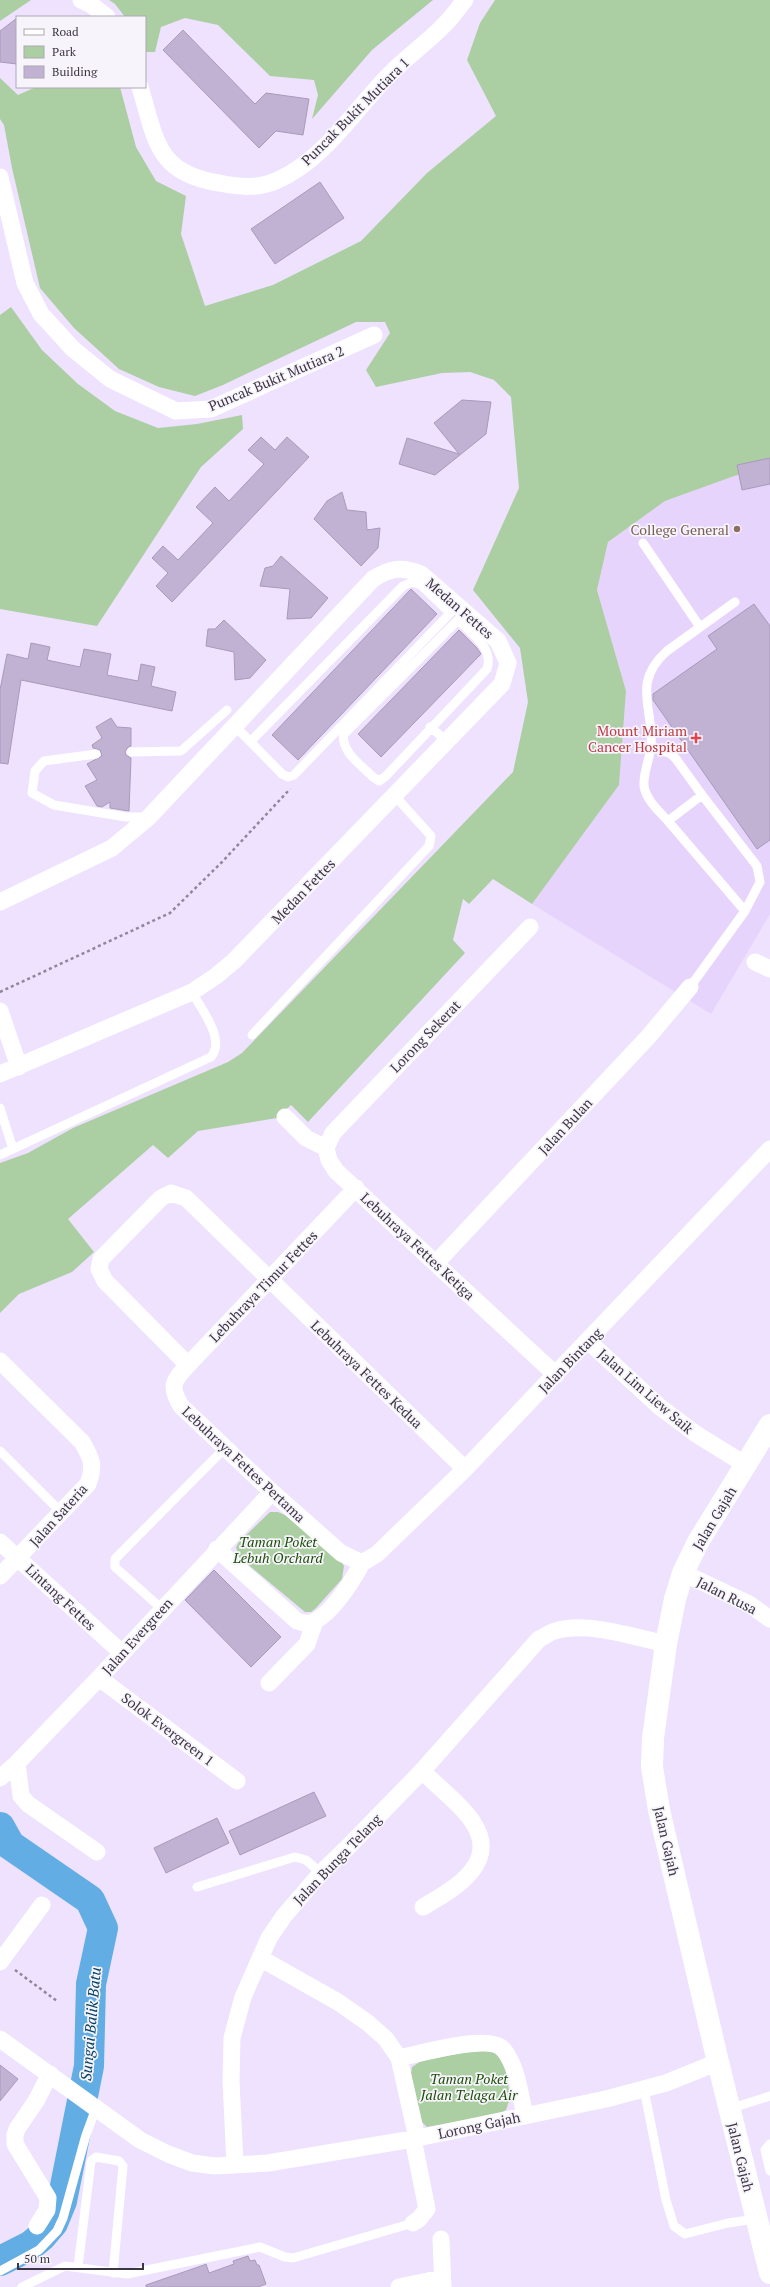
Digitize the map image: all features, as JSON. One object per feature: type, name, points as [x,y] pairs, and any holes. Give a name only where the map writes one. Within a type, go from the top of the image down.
[{"type":"street","points":[[81,0],[93,6],[106,16]]},
{"type":"street","name":"Puncak Bukit Mutiara 1","points":[[140,88],[157,144],[167,160],[181,172],[197,180],[237,186],[265,184],[278,180],[290,173],[313,156],[390,73],[444,25],[465,0]]},
{"type":"street","name":"Puncak Bukit Mutiara 2","points":[[0,177],[3,208],[25,283],[41,314],[73,349],[110,379],[176,411],[211,409],[374,335]]},
{"type":"street","name":"Medan Fettes","points":[[0,902],[112,848],[150,817],[373,579],[384,572],[394,568],[409,568],[421,574],[454,609],[498,641],[508,663],[502,684],[234,961],[216,976],[192,992],[0,1074]]},
{"type":"street","name":"Lorong Sekerat","points":[[326,1148],[332,1133],[530,927]]},
{"type":"street","name":"Jalan Bulan","points":[[436,1263],[649,1036],[690,987]]},
{"type":"street","points":[[0,1011],[19,1067]]},
{"type":"street","points":[[285,1116],[306,1138],[326,1148]]},
{"type":"street","name":"Lebuhraya Fettes Ketiga","points":[[326,1148],[329,1160],[336,1171],[556,1375]]},
{"type":"street","name":"Jalan Bintang","points":[[362,1563],[377,1554],[465,1469],[770,1149]]},
{"type":"street","name":"Lebuhraya Timur Fettes","points":[[173,1386],[176,1379],[188,1365],[356,1188]]},
{"type":"street","name":"Lebuhraya Fettes Kedua","points":[[188,1365],[105,1281],[99,1269],[101,1259],[161,1198],[171,1193],[186,1198],[465,1469]]},
{"type":"street","name":"Jalan Lim Liew Saik","points":[[588,1341],[678,1421],[746,1465]]},
{"type":"street","name":"Jalan Sateria","points":[[0,1361],[82,1442],[91,1456],[93,1470],[88,1484],[62,1513],[0,1576]]},
{"type":"street","name":"Lebuhraya Fettes Pertama","points":[[173,1386],[175,1396],[181,1406],[225,1448],[341,1553],[362,1563]]},
{"type":"street","name":"Jalan Gajah","points":[[770,1425],[698,1542],[683,1573],[675,1599],[666,1644],[653,1738],[652,1767],[659,1810],[729,2108],[770,2273]]},
{"type":"street","name":"Jalan Evergreen","points":[[0,1778],[17,1763],[99,1678],[217,1549],[272,1492]]},
{"type":"street","name":"Lintang Fettes","points":[[0,1542],[122,1653]]},
{"type":"street","points":[[217,1549],[297,1621],[307,1623],[314,1621],[335,1603],[353,1581],[362,1563]]},
{"type":"street","name":"Jalan Rusa","points":[[683,1573],[749,1604],[770,1619]]},
{"type":"street","points":[[268,1683],[307,1644],[314,1621]]},
{"type":"street","name":"Jalan Bunga Telang","points":[[234,2164],[231,2081],[232,2038],[243,1997],[269,1938],[284,1916],[320,1873],[347,1848],[422,1771],[539,1639],[555,1631],[575,1628],[603,1630],[666,1644]]},
{"type":"street","name":"Solok Evergreen 1","points":[[99,1678],[237,1780]]},
{"type":"street","points":[[17,1763],[21,1796],[28,1804],[98,1852]]},
{"type":"street","points":[[422,1771],[472,1820],[480,1834],[483,1849],[480,1861],[464,1879],[448,1893],[422,1907]]},
{"type":"street","points":[[1,1961],[42,1905]]},
{"type":"street","points":[[260,1958],[312,1986],[368,2023],[386,2039],[399,2058],[427,2209],[423,2215],[413,2223]]},
{"type":"street","name":"Lorong Gajah","points":[[0,2039],[140,2140],[168,2154],[192,2163],[215,2166],[268,2163],[415,2139],[606,2099],[666,2083],[718,2062]]},
{"type":"street","points":[[399,2058],[478,2042],[491,2043],[502,2048],[511,2063],[525,2116]]},
{"type":"street","points":[[37,2226],[47,2210],[48,2198],[15,2144],[15,2135],[36,2101],[56,2078]]},
{"type":"street","points":[[399,2287],[442,2283],[441,2239]]},
{"type":"lane","points":[[643,542],[700,627]]},
{"type":"lane","points":[[235,726],[282,774],[288,777],[294,775],[454,609],[421,585],[412,582],[403,586],[251,741]]},
{"type":"lane","points":[[735,602],[658,659],[649,675],[646,686],[651,746],[644,786],[652,803],[745,911]]},
{"type":"lane","points":[[458,620],[486,648],[489,661],[486,669],[430,727],[386,776],[379,781],[373,777],[345,748],[342,742],[344,734],[458,620]]},
{"type":"lane","points":[[132,752],[181,751],[227,710]]},
{"type":"lane","points":[[430,727],[447,741]]},
{"type":"lane","points":[[651,746],[671,754],[676,759],[757,866],[760,882],[745,911],[690,987]]},
{"type":"lane","points":[[96,754],[44,760],[35,771],[32,793],[54,806],[126,817],[150,817]]},
{"type":"lane","points":[[668,821],[702,795]]},
{"type":"lane","points":[[252,1035],[430,846],[431,836],[395,796]]},
{"type":"lane","points":[[0,1155],[211,1057],[217,1045],[214,1032],[192,992]]},
{"type":"lane","points":[[0,1108],[13,1149]]},
{"type":"lane","points":[[162,1609],[115,1567],[115,1559],[225,1448]]},
{"type":"lane","points":[[0,1451],[62,1513]]},
{"type":"lane","points":[[197,1887],[295,1857],[306,1860],[320,1873]]},
{"type":"lane","points":[[644,2089],[666,2200],[674,2226],[685,2234],[728,2223],[756,2219]]},
{"type":"lane","points":[[729,2108],[770,2096]]},
{"type":"lane","points":[[0,2271],[39,2250],[57,2231],[63,2218],[86,2135],[92,2105]]},
{"type":"lane","points":[[770,2144],[766,2150],[770,2171]]},
{"type":"lane","points":[[78,2267],[92,2162],[96,2157],[119,2161],[123,2166],[113,2273]]},
{"type":"lane","points":[[22,2287],[56,2269],[65,2266],[127,2274],[260,2247],[285,2257],[293,2258],[413,2223]]},
{"type":"path","points":[[0,992],[170,913],[222,862],[294,786]]},
{"type":"path","points":[[1,1961],[57,2001]]},
{"type":"shaded area","name":"Mount Miriam Cancer Hospital","points":[[770,463],[770,914],[711,1014],[532,904],[619,785],[626,691],[597,590],[608,542],[665,501]]},
{"type":"green space","points":[[0,0],[31,0],[0,21]]},
{"type":"green space","points":[[109,0],[433,0],[372,50],[312,119],[318,95],[314,80],[270,76],[218,25],[185,18],[161,27],[155,52],[146,52],[146,16],[124,16],[115,4]]},
{"type":"green space","points":[[495,0],[770,0],[770,463],[665,501],[608,542],[597,590],[626,691],[619,785],[532,904],[493,879],[469,904],[463,899],[453,940],[465,953],[308,1122],[291,1105],[277,1118],[198,1131],[168,1158],[153,1145],[68,1219],[94,1252],[72,1272],[19,1294],[0,1313],[0,1163],[28,1153],[73,1128],[228,1062],[242,1053],[513,772],[528,702],[520,648],[473,590],[519,488],[511,397],[494,380],[470,372],[442,373],[376,387],[366,370],[390,333],[385,322],[356,322],[223,385],[195,396],[159,387],[119,369],[74,328],[40,288],[12,168],[4,125],[0,119],[0,78],[18,95],[34,88],[120,88],[136,147],[156,181],[186,196],[181,234],[205,306],[273,285],[361,241],[427,173],[496,116],[467,60],[480,23]]},
{"type":"green space","points":[[11,307],[42,350],[78,384],[115,411],[158,428],[197,424],[242,415],[243,429],[201,467],[97,626],[0,609],[0,315]]},
{"type":"green space","name":"Taman Poket Lebuh Orchard","points":[[270,1512],[278,1512],[285,1515],[340,1560],[344,1566],[342,1579],[311,1612],[305,1612],[239,1557],[236,1547],[239,1542]]},
{"type":"green space","name":"Taman Poket Jalan Telaga Air","points":[[482,2049],[491,2050],[505,2062],[510,2098],[506,2110],[499,2114],[427,2127],[422,2122],[411,2074],[412,2067],[421,2061]]},
{"type":"building","points":[[16,19],[16,64],[0,62],[0,31]]},
{"type":"building","points":[[183,30],[255,104],[266,93],[309,99],[303,135],[276,131],[259,148],[163,50]]},
{"type":"building","points":[[320,182],[344,218],[275,264],[251,229]]},
{"type":"building","points":[[462,400],[491,402],[486,434],[435,475],[399,464],[407,438],[459,454],[434,423]]},
{"type":"building","points":[[261,437],[275,450],[287,437],[309,457],[172,602],[156,586],[168,573],[152,558],[163,546],[178,560],[213,523],[196,507],[215,487],[229,501],[264,464],[248,450]]},
{"type":"building","points":[[770,458],[770,484],[742,490],[737,465]]},
{"type":"building","points":[[342,492],[347,510],[366,512],[367,530],[380,528],[378,548],[361,566],[314,519],[327,501]]},
{"type":"building","points":[[281,556],[328,598],[311,618],[287,619],[290,589],[260,586],[265,568],[273,566]]},
{"type":"building","points":[[411,589],[437,614],[298,760],[272,735]]},
{"type":"building","points":[[754,604],[770,626],[770,840],[757,849],[653,700],[653,694],[717,649],[708,636]]},
{"type":"building","points":[[224,620],[266,660],[250,678],[235,680],[234,652],[206,646],[208,629],[215,629]]},
{"type":"building","points":[[459,630],[481,654],[381,757],[358,734]]},
{"type":"building","points":[[31,643],[50,647],[47,660],[80,667],[84,649],[111,654],[107,675],[138,681],[141,664],[155,667],[151,686],[176,692],[172,711],[21,680],[8,764],[0,763],[0,690],[7,654],[28,659]]},
{"type":"building","points":[[111,718],[117,727],[131,728],[131,746],[128,747],[125,752],[126,755],[131,758],[129,811],[110,808],[110,802],[102,807],[97,806],[85,786],[97,780],[87,764],[102,756],[100,750],[93,748],[92,745],[102,738],[96,727]]},
{"type":"building","points":[[214,1570],[281,1637],[251,1667],[185,1600]]},
{"type":"building","points":[[314,1792],[326,1816],[240,1855],[229,1831]]},
{"type":"building","points":[[217,1818],[229,1843],[166,1873],[154,1848]]},
{"type":"building","points":[[0,2065],[18,2079],[0,2101]]},
{"type":"building","points":[[248,2256],[250,2261],[255,2260],[257,2265],[259,2265],[266,2284],[258,2287],[146,2287],[146,2285],[206,2264],[209,2273],[234,2264],[233,2261]]},
{"type":"waterway","name":"Sungai Balik Batu","points":[[0,1827],[10,1845],[90,1900],[103,1928],[91,1984],[89,2066],[62,2201],[53,2223],[41,2237],[30,2246],[0,2261]]},
{"type":"place","name":"College General","points":[[737,529]]},
{"type":"place","name":"Mount Miriam Cancer Hospital","points":[[696,738]]}]
